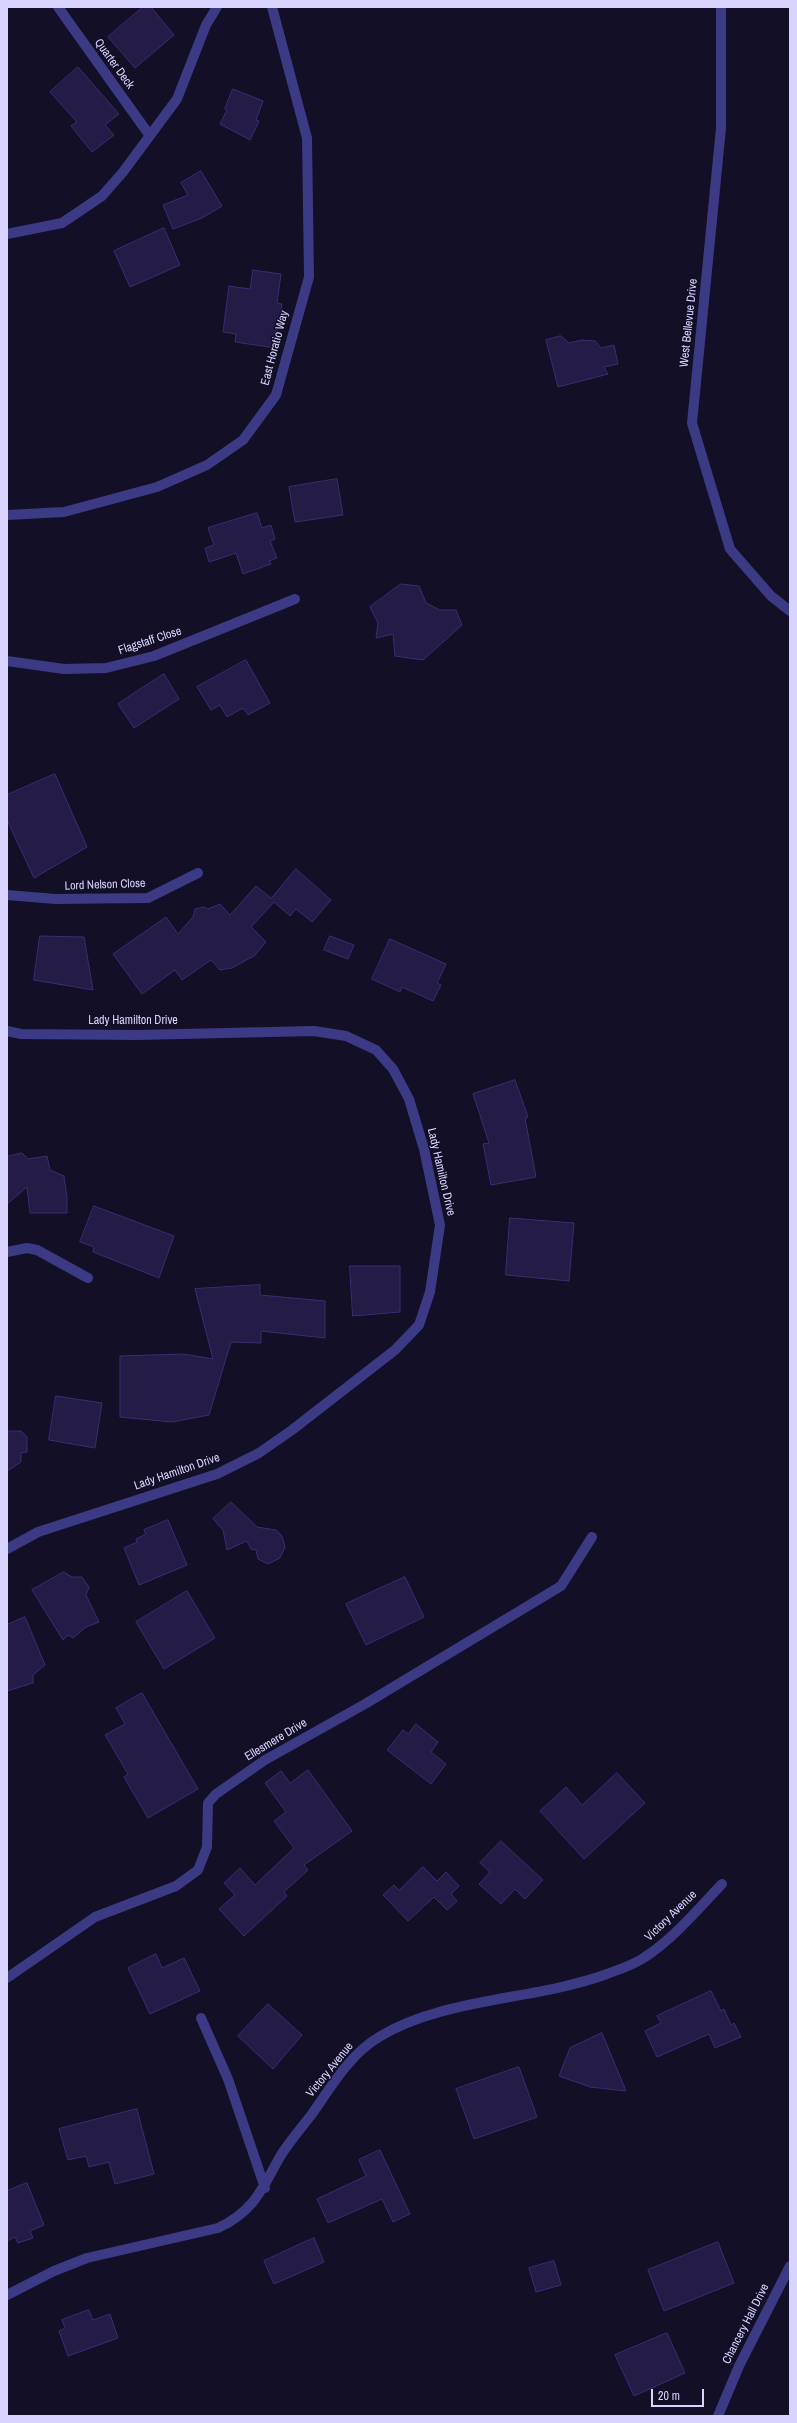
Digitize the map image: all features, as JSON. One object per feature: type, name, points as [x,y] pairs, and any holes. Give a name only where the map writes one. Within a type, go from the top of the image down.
[{"type":"street","name":"Quarter Deck","points":[[58,7],[150,136]]},
{"type":"street","points":[[7,234],[62,223],[102,196],[177,100],[206,25],[217,7]]},
{"type":"street","name":"East Horatio Way","points":[[7,515],[64,512],[157,487],[207,465],[243,440],[276,395],[308,277],[307,138],[272,7]]},
{"type":"street","name":"West Bellevue Drive","points":[[721,7],[722,128],[692,423],[730,549],[771,596],[790,611]]},
{"type":"street","name":"Flagstaff Close","points":[[7,661],[64,669],[106,668],[154,656],[295,599]]},
{"type":"street","name":"Lord Nelson Close","points":[[7,896],[56,899],[148,898],[198,873]]},
{"type":"street","name":"Lady Hamilton Drive","points":[[7,1031],[21,1034],[137,1035],[314,1031],[346,1036],[376,1050],[393,1069],[409,1099],[424,1149],[440,1225],[430,1292],[419,1325],[395,1350],[292,1430],[259,1453],[217,1474],[38,1532],[7,1549]]},
{"type":"street","points":[[7,1252],[27,1248],[37,1250],[88,1278]]},
{"type":"street","name":"Ellesmere Drive","points":[[7,1978],[95,1917],[176,1886],[198,1870],[207,1847],[208,1803],[216,1794],[265,1760],[365,1704],[561,1586],[592,1537]]},
{"type":"street","name":"Victory Avenue","points":[[7,2296],[54,2271],[87,2258],[218,2228],[245,2213],[265,2188],[282,2154],[344,2070],[362,2050],[380,2036],[426,2015],[584,1982],[622,1968],[644,1958],[665,1942],[722,1884]]},
{"type":"street","points":[[201,2018],[228,2079],[265,2188]]},
{"type":"street","name":"Chancery Hall Drive","points":[[718,2416],[739,2366],[790,2266]]},
{"type":"building","points":[[143,7],[151,7],[174,35],[135,68],[108,37]]},
{"type":"building","points":[[78,67],[119,114],[105,125],[114,135],[92,152],[71,126],[77,122],[50,92]]},
{"type":"building","points":[[233,89],[263,101],[256,120],[259,121],[250,140],[220,124],[227,110],[225,109]]},
{"type":"building","points":[[201,171],[222,206],[202,218],[173,229],[163,205],[188,195],[181,183]]},
{"type":"building","points":[[164,228],[180,265],[130,287],[114,251]]},
{"type":"building","points":[[253,270],[281,274],[277,303],[282,304],[275,348],[235,342],[236,334],[223,332],[229,286],[250,289]]},
{"type":"building","points":[[561,336],[569,343],[582,340],[595,341],[601,348],[614,345],[618,364],[604,367],[608,374],[558,387],[546,340]]},
{"type":"building","points":[[337,479],[343,515],[295,522],[289,487]]},
{"type":"building","points":[[257,513],[262,528],[271,525],[275,539],[270,541],[277,558],[269,561],[271,564],[243,574],[236,553],[209,562],[205,548],[214,545],[208,528]]},
{"type":"building","points":[[401,584],[419,586],[426,603],[440,610],[456,610],[462,625],[423,660],[395,656],[393,634],[376,638],[378,623],[370,607]]},
{"type":"building","points":[[246,660],[270,703],[248,715],[243,708],[227,717],[220,705],[211,710],[197,687]]},
{"type":"building","points":[[164,674],[179,699],[134,728],[118,704]]},
{"type":"building","points":[[55,774],[87,847],[34,878],[7,820],[7,795]]},
{"type":"building","points":[[296,869],[331,900],[312,922],[296,909],[290,916],[274,902],[251,927],[266,942],[254,956],[232,968],[220,970],[211,960],[182,980],[175,970],[142,994],[113,954],[166,917],[178,934],[193,917],[195,909],[204,907],[208,909],[220,904],[230,915],[256,886],[271,898]]},
{"type":"building","points":[[40,936],[84,937],[93,990],[34,980]]},
{"type":"building","points":[[330,936],[354,945],[348,959],[324,950]]},
{"type":"building","points":[[390,939],[446,964],[437,983],[441,985],[433,1001],[402,987],[400,992],[372,979]]},
{"type":"building","points":[[515,1080],[528,1117],[525,1118],[536,1177],[491,1185],[483,1144],[489,1143],[473,1094]]},
{"type":"building","points":[[22,1153],[28,1159],[47,1156],[50,1170],[64,1176],[67,1197],[67,1213],[30,1213],[27,1187],[7,1204],[7,1157]]},
{"type":"building","points":[[94,1206],[174,1236],[159,1278],[93,1252],[94,1247],[80,1242]]},
{"type":"building","points":[[510,1218],[574,1223],[569,1281],[506,1275]]},
{"type":"building","points":[[350,1266],[400,1266],[400,1312],[353,1316]]},
{"type":"building","points":[[260,1285],[260,1295],[325,1301],[325,1338],[261,1331],[261,1343],[231,1342],[209,1415],[172,1422],[120,1417],[120,1356],[183,1354],[213,1359],[195,1289]]},
{"type":"building","points":[[56,1396],[102,1403],[95,1448],[49,1440]]},
{"type":"building","points":[[7,1431],[21,1431],[27,1437],[27,1452],[21,1453],[21,1462],[7,1471]]},
{"type":"building","points":[[231,1502],[257,1527],[276,1530],[282,1536],[285,1547],[280,1558],[268,1564],[258,1559],[256,1550],[251,1549],[247,1541],[227,1550],[223,1530],[213,1519]]},
{"type":"building","points":[[168,1520],[187,1565],[139,1585],[124,1548],[137,1542],[136,1539],[146,1534],[144,1530]]},
{"type":"building","points":[[64,1572],[72,1577],[82,1577],[89,1587],[86,1595],[99,1622],[86,1627],[73,1638],[68,1635],[63,1640],[32,1590]]},
{"type":"building","points":[[405,1577],[424,1617],[366,1645],[346,1604]]},
{"type":"building","points":[[187,1591],[215,1638],[164,1669],[136,1622]]},
{"type":"building","points":[[25,1617],[45,1665],[33,1675],[33,1683],[7,1691],[7,1625]]},
{"type":"building","points":[[142,1693],[198,1789],[148,1818],[124,1777],[128,1774],[105,1735],[125,1724],[116,1708]]},
{"type":"building","points":[[416,1724],[438,1742],[431,1752],[446,1764],[431,1784],[387,1750],[403,1730],[408,1734]]},
{"type":"building","points":[[308,1770],[352,1831],[304,1865],[308,1870],[284,1892],[287,1896],[244,1936],[219,1909],[235,1895],[224,1883],[240,1868],[255,1885],[294,1848],[274,1821],[286,1812],[265,1783],[281,1771],[290,1783]]},
{"type":"building","points":[[617,1773],[645,1803],[584,1859],[540,1811],[566,1787],[582,1805]]},
{"type":"building","points":[[501,1841],[543,1880],[525,1899],[515,1889],[501,1904],[479,1884],[490,1872],[480,1863]]},
{"type":"building","points":[[423,1867],[437,1881],[446,1872],[459,1886],[451,1894],[457,1901],[447,1910],[434,1897],[408,1921],[383,1895],[394,1885],[399,1890]]},
{"type":"building","points":[[156,1954],[162,1968],[184,1958],[200,1991],[150,2014],[128,1968]]},
{"type":"building","points":[[711,1991],[721,2011],[724,2009],[731,2025],[734,2023],[741,2037],[715,2048],[709,2034],[657,2057],[645,2031],[661,2023],[657,2016]]},
{"type":"building","points":[[268,2004],[302,2035],[273,2069],[238,2036]]},
{"type":"building","points":[[602,2033],[626,2091],[590,2087],[559,2076],[570,2048]]},
{"type":"building","points":[[519,2067],[537,2117],[474,2139],[456,2089]]},
{"type":"building","points":[[137,2109],[154,2174],[115,2184],[109,2162],[89,2167],[86,2156],[68,2160],[59,2129]]},
{"type":"building","points":[[380,2150],[410,2214],[393,2222],[382,2199],[328,2223],[317,2199],[366,2176],[359,2160]]},
{"type":"building","points":[[27,2183],[44,2225],[30,2231],[33,2238],[18,2243],[15,2237],[7,2241],[7,2191]]},
{"type":"building","points":[[314,2238],[324,2262],[274,2284],[264,2261]]},
{"type":"building","points":[[718,2242],[734,2283],[664,2311],[648,2270]]},
{"type":"building","points":[[554,2261],[561,2285],[536,2292],[529,2268]]},
{"type":"building","points":[[89,2310],[93,2320],[110,2314],[118,2338],[68,2356],[59,2331],[65,2328],[62,2320]]},
{"type":"building","points":[[667,2333],[685,2373],[634,2396],[615,2355]]}]
